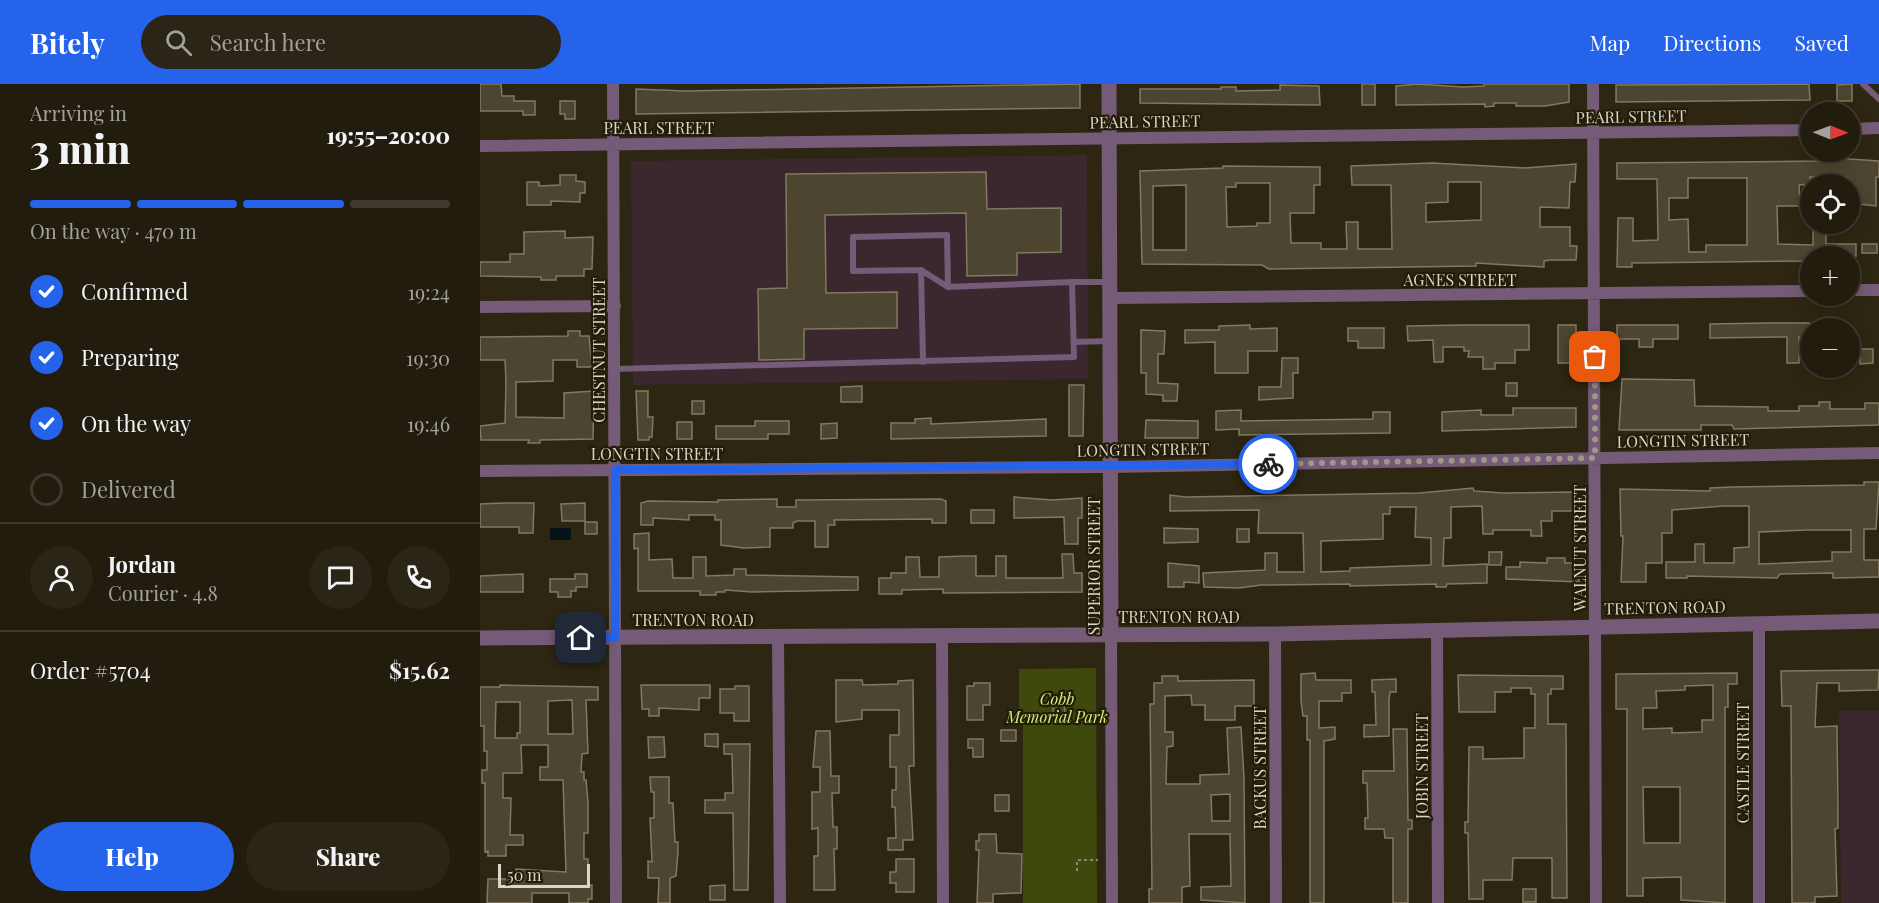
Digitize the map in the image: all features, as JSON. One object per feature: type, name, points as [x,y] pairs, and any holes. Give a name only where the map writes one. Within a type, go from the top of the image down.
[{"type":"street","name":"CHESTNUT STREET","points":[[613,84],[616,903]]},
{"type":"street","name":"SUPERIOR STREET","points":[[1108,84],[1112,903]]},
{"type":"street","name":"WALNUT STREET","points":[[1593,84],[1596,903]]},
{"type":"street","points":[[1860,129],[1879,128]]},
{"type":"street","name":"PEARL STREET","points":[[480,146],[1800,130]]},
{"type":"street","points":[[1860,290],[1879,290]]},
{"type":"street","name":"AGNES STREET","points":[[1110,298],[1800,291]]},
{"type":"street","points":[[480,307],[615,306]]},
{"type":"street","name":"LONGTIN STREET","points":[[480,471],[1111,466],[1879,453]]},
{"type":"street","name":"TRENTON ROAD","points":[[480,638],[1275,634],[1879,621]]},
{"type":"street","name":"CASTLE STREET","points":[[1759,623],[1759,903]]},
{"type":"street","name":"JOBIN STREET","points":[[1437,630],[1438,903]]},
{"type":"street","name":"BACKUS STREET","points":[[1275,634],[1276,903]]},
{"type":"street","points":[[942,636],[943,903]]},
{"type":"street","points":[[778,637],[780,903]]},
{"type":"lane","points":[[1863,84],[1879,99]]},
{"type":"lane","points":[[948,287],[947,235],[853,237],[853,271],[921,270],[948,287],[1109,282]]},
{"type":"lane","points":[[921,270],[923,362]]},
{"type":"lane","points":[[615,369],[1074,357],[1072,282]]},
{"type":"lane","points":[[1074,342],[1110,341]]},
{"type":"path","points":[[1077,871],[1077,860],[1098,860]]},
{"type":"shaded area","points":[[1087,155],[1088,379],[633,385],[631,161]]},
{"type":"shaded area","points":[[550,528],[571,528],[571,540],[550,540]]},
{"type":"shaded area","points":[[1839,711],[1879,711],[1879,903],[1841,903]]},
{"type":"green space","name":"Cobb Memorial Park","points":[[1096,668],[1097,903],[1023,903],[1023,726],[1019,725],[1019,669]]},
{"type":"building","points":[[480,84],[501,84],[502,96],[514,96],[514,101],[535,101],[535,115],[523,115],[523,111],[480,111]]},
{"type":"building","points":[[1080,84],[1080,108],[636,114],[636,89],[686,91]]},
{"type":"building","points":[[1362,84],[1375,84],[1375,105],[1362,105]]},
{"type":"building","points":[[1418,84],[1463,87],[1484,86],[1484,84],[1569,84],[1569,102],[1545,106],[1516,106],[1516,103],[1494,103],[1494,106],[1485,107],[1485,104],[1396,105],[1396,86]]},
{"type":"building","points":[[1809,84],[1810,100],[1616,102],[1616,85]]},
{"type":"building","points":[[1852,84],[1852,101],[1837,101],[1837,85]]},
{"type":"building","points":[[1280,85],[1319,86],[1320,105],[1140,103],[1140,89],[1236,87],[1236,91],[1280,90]]},
{"type":"building","points":[[560,101],[575,101],[575,119],[565,119],[565,114],[560,114]]},
{"type":"building","points":[[1879,161],[1879,177],[1876,177],[1876,206],[1860,204],[1860,174],[1800,174],[1800,206],[1777,206],[1778,244],[1813,245],[1813,234],[1826,234],[1826,244],[1856,244],[1856,246],[1800,246],[1800,261],[1632,263],[1632,267],[1617,267],[1618,218],[1633,218],[1633,241],[1658,240],[1657,179],[1617,179],[1617,163]],"holes":[[[1688,178],[1747,178],[1747,245],[1706,245],[1706,252],[1689,252],[1688,219],[1669,220],[1669,198],[1688,198]]]},
{"type":"building","points":[[1432,163],[1525,168],[1576,164],[1575,182],[1570,182],[1569,208],[1540,207],[1540,227],[1570,227],[1570,246],[1577,246],[1576,260],[1544,261],[1544,267],[1476,263],[1476,266],[1269,269],[1262,265],[1142,264],[1140,171],[1223,168],[1223,166],[1320,167],[1320,185],[1314,185],[1314,213],[1290,213],[1291,243],[1321,243],[1321,249],[1347,249],[1346,222],[1358,222],[1358,249],[1392,249],[1391,185],[1352,185],[1351,166]],"holes":[[[1448,182],[1481,182],[1481,220],[1426,222],[1426,203],[1448,202]],[[1236,183],[1270,183],[1270,223],[1227,227],[1226,187],[1236,187]],[[1186,185],[1186,250],[1153,250],[1153,186]]]},
{"type":"building","points":[[986,172],[987,209],[1061,208],[1061,252],[1017,253],[1017,275],[967,276],[966,213],[825,215],[826,293],[897,292],[897,328],[804,329],[804,359],[759,360],[758,289],[787,288],[786,174]]},
{"type":"building","points":[[560,175],[576,175],[576,181],[585,182],[585,193],[580,193],[580,202],[551,201],[551,205],[527,205],[527,182],[539,182],[539,186],[560,185]]},
{"type":"building","points":[[565,231],[565,238],[593,237],[592,269],[584,269],[584,276],[556,276],[556,280],[541,280],[541,277],[480,276],[480,262],[510,262],[510,254],[524,254],[524,232]]},
{"type":"building","points":[[1862,244],[1877,244],[1877,253],[1862,253]]},
{"type":"building","points":[[1800,323],[1799,363],[1787,363],[1787,337],[1710,338],[1710,324]]},
{"type":"building","points":[[1250,325],[1250,329],[1277,328],[1277,351],[1248,351],[1248,373],[1215,373],[1215,342],[1185,343],[1185,330],[1219,330],[1219,326]]},
{"type":"building","points":[[1529,325],[1529,350],[1515,350],[1515,363],[1495,363],[1495,369],[1483,369],[1483,357],[1468,357],[1469,351],[1464,351],[1464,347],[1443,347],[1443,362],[1434,362],[1433,340],[1408,341],[1407,326]]},
{"type":"building","points":[[1558,325],[1576,325],[1576,338],[1572,338],[1572,363],[1558,363]]},
{"type":"building","points":[[1617,325],[1678,325],[1678,339],[1653,339],[1653,347],[1639,347],[1639,339],[1617,339]]},
{"type":"building","points":[[1348,328],[1384,328],[1384,348],[1358,348],[1358,341],[1348,341]]},
{"type":"building","points":[[1141,330],[1165,331],[1164,354],[1158,354],[1158,383],[1178,384],[1177,401],[1163,401],[1163,395],[1146,394],[1146,373],[1141,373]]},
{"type":"building","points":[[568,331],[580,331],[580,336],[589,336],[592,367],[577,367],[577,360],[553,360],[553,381],[516,382],[516,417],[564,418],[564,393],[594,391],[593,439],[540,440],[540,443],[528,443],[529,440],[481,440],[480,426],[505,423],[506,383],[505,360],[480,360],[480,337],[568,336]]},
{"type":"building","points":[[1860,349],[1873,349],[1873,363],[1860,364]]},
{"type":"building","points":[[1282,358],[1298,358],[1298,373],[1293,373],[1293,398],[1259,400],[1259,387],[1281,387]]},
{"type":"building","points":[[1622,379],[1694,380],[1695,406],[1768,407],[1768,411],[1799,411],[1799,406],[1819,406],[1819,402],[1830,402],[1830,409],[1865,409],[1865,403],[1879,403],[1879,425],[1734,429],[1732,425],[1701,425],[1701,430],[1619,430]]},
{"type":"building","points":[[1506,383],[1517,383],[1517,396],[1506,396]]},
{"type":"building","points":[[1069,385],[1084,385],[1083,436],[1069,436]]},
{"type":"building","points":[[862,386],[862,402],[841,402],[841,387]]},
{"type":"building","points":[[636,391],[648,391],[648,417],[653,417],[652,437],[649,437],[649,440],[638,440]]},
{"type":"building","points":[[692,401],[704,401],[704,414],[692,414]]},
{"type":"building","points":[[1513,408],[1576,408],[1576,427],[1442,431],[1442,412],[1481,410],[1481,415],[1513,415]]},
{"type":"building","points":[[1241,410],[1241,421],[1373,419],[1373,412],[1390,412],[1390,433],[1239,435],[1239,429],[1216,430],[1216,411]]},
{"type":"building","points":[[931,418],[931,424],[1046,419],[1046,436],[891,439],[891,423],[915,423],[915,419]]},
{"type":"building","points":[[1146,420],[1198,421],[1198,438],[1145,438]]},
{"type":"building","points":[[755,421],[789,421],[789,434],[768,434],[768,439],[716,439],[716,426],[755,426]]},
{"type":"building","points":[[677,422],[692,422],[692,439],[677,439]]},
{"type":"building","points":[[837,423],[837,438],[821,439],[821,424]]},
{"type":"building","points":[[1864,482],[1879,482],[1876,529],[1864,529],[1864,560],[1879,560],[1879,577],[1833,578],[1833,573],[1780,574],[1777,578],[1687,576],[1687,578],[1666,578],[1666,562],[1695,562],[1695,544],[1704,544],[1704,563],[1734,563],[1734,548],[1749,547],[1749,506],[1724,506],[1672,510],[1672,533],[1662,533],[1662,563],[1646,563],[1646,582],[1621,582],[1623,536],[1621,536],[1620,489],[1710,491],[1710,488],[1732,487],[1864,485]],"holes":[[[1851,530],[1851,552],[1832,552],[1832,561],[1759,564],[1759,532]]]},
{"type":"building","points":[[1473,488],[1474,491],[1503,493],[1575,492],[1575,511],[1552,511],[1552,521],[1541,521],[1542,536],[1531,536],[1531,530],[1493,530],[1493,534],[1483,534],[1482,506],[1451,507],[1451,538],[1444,538],[1443,566],[1487,564],[1487,583],[1447,584],[1446,587],[1436,587],[1436,584],[1350,586],[1350,584],[1261,585],[1239,588],[1204,587],[1203,573],[1265,570],[1265,553],[1277,553],[1277,572],[1304,572],[1303,533],[1258,533],[1259,510],[1170,511],[1170,495],[1185,497],[1420,493]],"holes":[[[1390,507],[1416,507],[1415,537],[1431,538],[1431,565],[1350,568],[1350,571],[1321,572],[1321,541],[1383,539],[1383,514],[1390,514]]]},
{"type":"building","points":[[1014,497],[1052,500],[1082,498],[1082,518],[1078,518],[1078,544],[1065,544],[1064,517],[1014,518]]},
{"type":"building","points":[[777,499],[777,507],[796,507],[796,500],[941,499],[946,501],[946,523],[932,523],[932,519],[834,520],[835,525],[828,525],[828,547],[815,547],[815,521],[797,521],[793,523],[793,528],[770,528],[770,547],[744,548],[721,545],[721,520],[715,520],[715,515],[689,515],[689,520],[653,518],[653,525],[641,525],[641,503],[648,501],[718,502],[718,500]]},
{"type":"building","points":[[534,503],[533,533],[519,533],[519,527],[480,527],[480,504]]},
{"type":"building","points":[[585,503],[585,521],[562,521],[561,504]]},
{"type":"building","points":[[971,510],[994,510],[994,523],[971,523]]},
{"type":"building","points":[[585,522],[597,522],[597,534],[585,534]]},
{"type":"building","points":[[1164,528],[1198,529],[1198,542],[1164,543]]},
{"type":"building","points":[[1237,529],[1249,529],[1249,542],[1237,542]]},
{"type":"building","points":[[649,533],[649,560],[672,559],[673,578],[693,578],[693,557],[706,557],[706,576],[734,575],[734,569],[746,569],[746,575],[858,577],[858,590],[752,592],[725,590],[725,592],[716,592],[716,595],[700,595],[700,591],[638,591],[638,548],[634,549],[634,534]]},
{"type":"building","points":[[1489,552],[1502,552],[1501,565],[1489,565]]},
{"type":"building","points":[[1062,554],[1073,554],[1074,573],[1082,573],[1082,592],[943,593],[943,589],[902,590],[902,594],[879,594],[879,578],[891,578],[891,573],[906,573],[906,557],[919,557],[920,577],[939,577],[939,557],[966,556],[976,556],[976,576],[996,576],[996,556],[1006,556],[1006,578],[1063,578]]},
{"type":"building","points":[[1547,558],[1565,558],[1565,563],[1579,563],[1579,582],[1506,579],[1506,567],[1520,567],[1520,562],[1547,563]]},
{"type":"building","points":[[1168,563],[1199,566],[1199,583],[1184,582],[1184,587],[1168,587]]},
{"type":"building","points":[[523,574],[523,592],[480,592],[480,576]]},
{"type":"building","points":[[575,574],[587,574],[587,587],[576,587],[576,591],[571,591],[571,597],[558,597],[558,592],[550,592],[550,579],[575,579]]},
{"type":"building","points":[[1879,670],[1878,690],[1839,691],[1839,683],[1817,683],[1815,727],[1837,726],[1838,828],[1835,829],[1837,896],[1815,897],[1815,903],[1792,903],[1791,706],[1782,706],[1781,671]]},
{"type":"building","points":[[1315,673],[1316,680],[1351,680],[1351,693],[1342,693],[1342,701],[1319,701],[1319,728],[1335,727],[1335,739],[1324,741],[1324,903],[1310,903],[1310,740],[1307,740],[1307,716],[1303,716],[1301,701],[1301,674]]},
{"type":"building","points":[[1737,673],[1737,684],[1728,684],[1728,707],[1725,707],[1725,903],[1681,900],[1681,877],[1643,878],[1643,896],[1627,896],[1627,709],[1616,709],[1616,674]],"holes":[[[1713,685],[1713,720],[1702,720],[1702,732],[1672,733],[1672,728],[1643,729],[1643,708],[1657,708],[1656,691],[1685,690],[1685,686]],[[1643,787],[1680,787],[1680,843],[1644,843]]]},
{"type":"building","points":[[1458,675],[1563,676],[1563,689],[1551,689],[1551,694],[1548,694],[1548,724],[1566,724],[1567,898],[1552,898],[1552,858],[1513,858],[1512,880],[1483,880],[1483,899],[1469,899],[1468,833],[1465,833],[1465,822],[1468,822],[1469,747],[1483,747],[1483,759],[1524,758],[1524,728],[1535,728],[1535,694],[1531,694],[1531,688],[1511,688],[1511,692],[1495,692],[1495,712],[1459,712]]},
{"type":"building","points":[[1162,676],[1178,676],[1178,681],[1254,680],[1254,706],[1235,706],[1235,720],[1205,720],[1205,705],[1192,705],[1191,695],[1165,696],[1165,732],[1173,732],[1173,746],[1167,747],[1166,784],[1200,784],[1200,775],[1229,774],[1227,728],[1241,727],[1244,778],[1245,903],[1201,900],[1201,887],[1231,886],[1230,834],[1189,834],[1190,886],[1182,887],[1182,903],[1149,903],[1149,889],[1152,889],[1150,704],[1154,704],[1154,683],[1162,683]],"holes":[[[1230,794],[1230,821],[1212,821],[1211,795]]]},
{"type":"building","points":[[1396,679],[1396,692],[1390,692],[1389,700],[1389,736],[1364,737],[1364,725],[1376,725],[1375,692],[1372,692],[1372,680]]},
{"type":"building","points":[[836,680],[862,680],[863,685],[898,684],[898,681],[913,680],[914,766],[909,766],[913,840],[903,840],[903,850],[888,850],[888,838],[896,838],[892,790],[896,790],[896,767],[890,767],[890,735],[899,735],[899,710],[862,710],[862,719],[836,722]]},
{"type":"building","points":[[974,683],[990,683],[990,705],[983,705],[983,720],[967,720],[967,686],[974,686]]},
{"type":"building","points":[[500,685],[598,687],[598,700],[586,700],[588,753],[582,754],[581,772],[584,772],[584,780],[586,780],[588,802],[588,833],[584,833],[584,859],[588,859],[588,885],[592,885],[592,899],[588,899],[588,903],[569,903],[569,893],[532,893],[532,903],[487,903],[488,879],[516,879],[516,869],[566,872],[563,780],[540,780],[540,767],[548,767],[548,745],[521,745],[522,773],[503,773],[503,798],[511,798],[510,835],[523,835],[523,845],[506,845],[506,856],[488,856],[488,851],[485,852],[485,783],[482,783],[482,770],[487,770],[487,751],[484,751],[484,726],[480,726],[480,687],[500,687]],"holes":[[[572,700],[573,734],[548,734],[548,701]],[[496,702],[520,702],[520,733],[517,733],[517,738],[495,738]]]},
{"type":"building","points":[[641,685],[710,685],[710,698],[699,698],[699,710],[659,708],[659,716],[649,716],[649,709],[642,709]]},
{"type":"building","points":[[735,686],[749,686],[749,721],[734,721],[734,713],[720,713],[720,689],[735,689]]},
{"type":"building","points":[[1053,700],[1064,700],[1065,716],[1053,716]]},
{"type":"building","points":[[1393,729],[1407,729],[1408,820],[1412,820],[1412,829],[1408,829],[1408,903],[1393,903],[1393,838],[1385,838],[1384,829],[1365,829],[1365,818],[1368,818],[1367,783],[1363,783],[1363,771],[1394,771]]},
{"type":"building","points":[[1001,730],[1016,730],[1016,741],[1001,741]]},
{"type":"building","points":[[816,731],[830,731],[831,776],[839,776],[839,793],[832,793],[833,827],[837,827],[837,849],[834,849],[835,890],[814,890],[814,856],[818,856],[818,828],[812,829],[812,792],[820,792],[820,767],[813,767]]},
{"type":"building","points":[[705,734],[718,734],[718,747],[705,746]]},
{"type":"building","points":[[648,737],[664,737],[665,757],[649,758]]},
{"type":"building","points":[[968,739],[983,739],[983,757],[973,757],[973,748],[968,748]]},
{"type":"building","points":[[724,744],[750,744],[748,890],[734,890],[733,813],[705,813],[705,800],[725,800],[725,793],[733,793],[732,754],[724,754]]},
{"type":"building","points":[[650,777],[669,777],[669,803],[673,803],[675,842],[678,842],[676,876],[670,878],[670,903],[658,903],[659,878],[648,878],[648,861],[652,862],[650,818],[654,818],[654,792],[651,792]]},
{"type":"building","points":[[995,795],[1009,795],[1009,811],[995,811]]},
{"type":"building","points":[[979,834],[996,834],[997,853],[1022,854],[1021,893],[993,894],[993,903],[977,903],[979,850],[976,850],[976,841],[979,841]]},
{"type":"building","points":[[896,859],[914,859],[914,892],[896,892],[896,883],[890,883],[890,872],[896,872]]},
{"type":"building","points":[[725,885],[725,900],[710,900],[710,886]]},
{"type":"building","points":[[1523,889],[1536,889],[1536,902],[1523,902]]},
{"type":"way so far","points":[[1268,464],[1595,458],[1595,357]]},
{"type":"route","points":[[581,638],[615,638],[615,470],[1268,464]]}]
